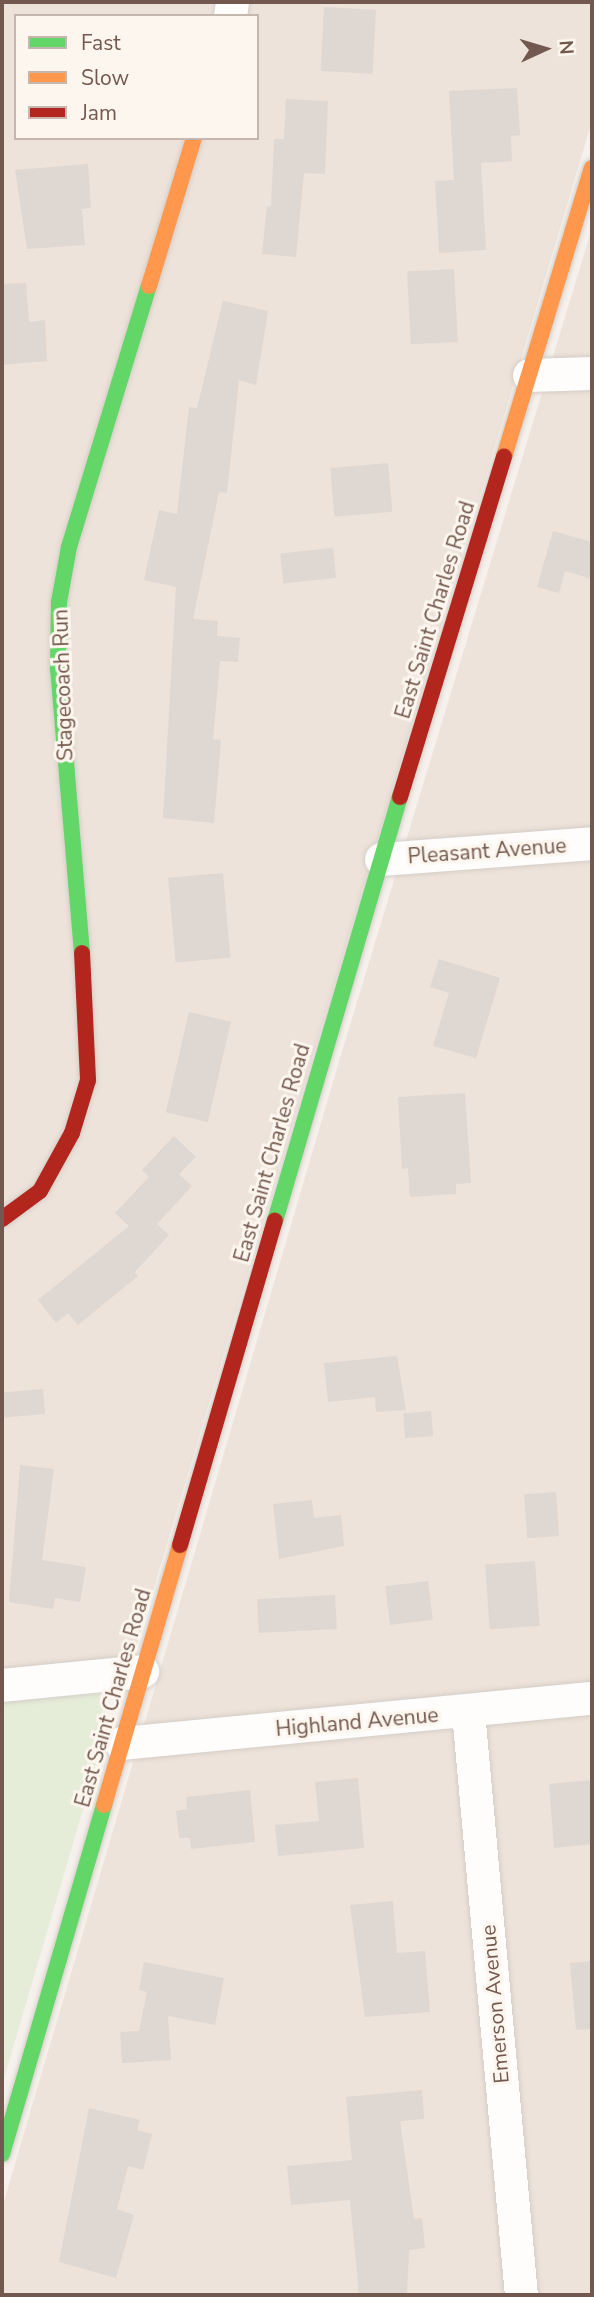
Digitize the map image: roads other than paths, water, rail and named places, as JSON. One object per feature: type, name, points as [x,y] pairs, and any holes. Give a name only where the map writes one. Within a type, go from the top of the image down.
[{"type":"street","name":"Stagecoach Run","points":[[2,1219],[40,1191],[72,1133],[88,1080],[90,1050],[58,670],[59,602],[69,547],[193,140]]},
{"type":"street","name":"East Saint Charles Road","points":[[2,2154],[381,859],[592,168]]},
{"type":"street","points":[[529,375],[592,373]]},
{"type":"street","name":"Pleasant Avenue","points":[[381,859],[592,842]]},
{"type":"street","points":[[2,1685],[142,1671]]},
{"type":"street","name":"Highland Avenue","points":[[121,1743],[468,1712],[592,1698]]},
{"type":"street","name":"Emerson Avenue","points":[[468,1712],[521,2295]]}]
